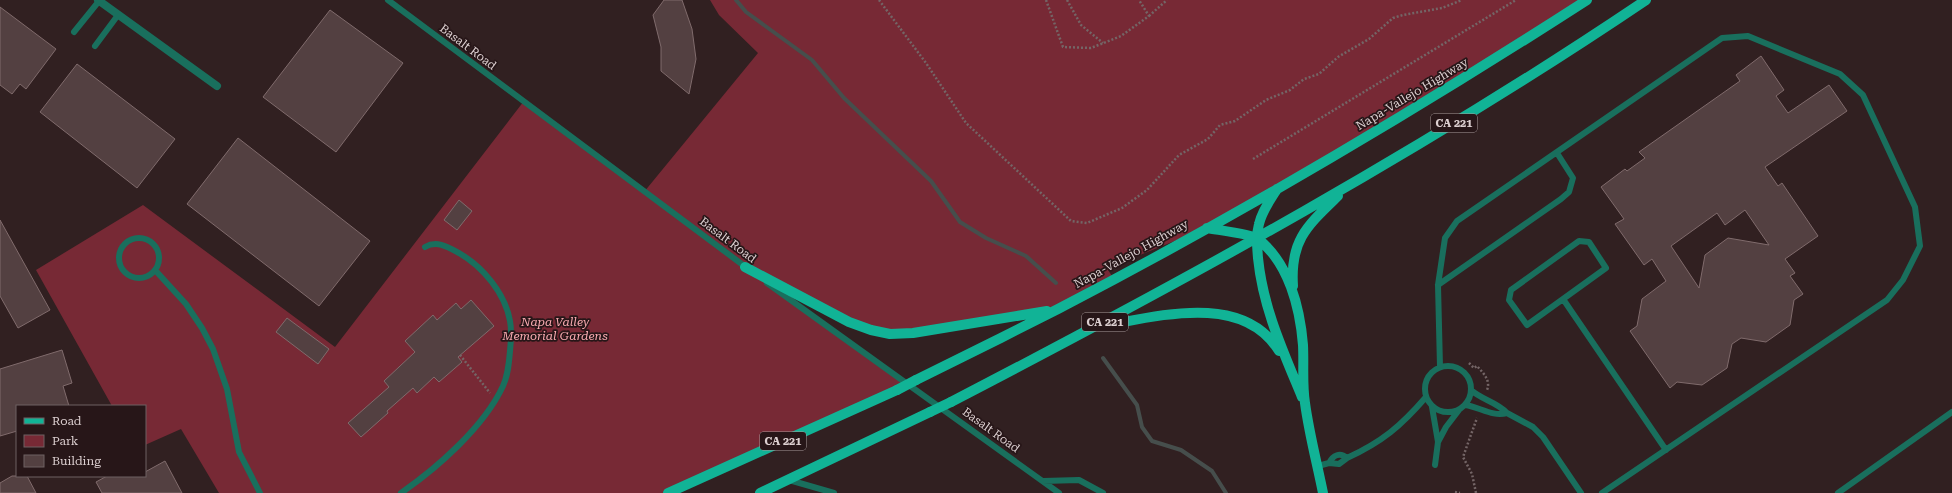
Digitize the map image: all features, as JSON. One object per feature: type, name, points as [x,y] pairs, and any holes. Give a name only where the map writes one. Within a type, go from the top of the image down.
[{"type":"main road","name":"Napa-Vallejo Highway","points":[[668,493],[897,390],[1058,309],[1277,189],[1408,113],[1586,0]]},
{"type":"main road","name":"CA 221","points":[[760,493],[951,402],[1095,327],[1257,238],[1347,186],[1527,77],[1646,0]]},
{"type":"main road","points":[[1323,493],[1304,402],[1302,344],[1294,296],[1293,258],[1298,242],[1308,226],[1347,186]]},
{"type":"main road","points":[[1277,189],[1264,210],[1257,238],[1263,294],[1270,320],[1304,402]]},
{"type":"main road","points":[[1207,228],[1257,238],[1273,256],[1285,273],[1294,296]]},
{"type":"main road","points":[[746,267],[849,322],[871,330],[890,334],[920,332],[1058,309]]},
{"type":"main road","points":[[1095,327],[1182,313],[1208,313],[1229,316],[1249,322],[1264,333],[1277,348],[1290,369]]},
{"type":"street","points":[[98,0],[216,86]]},
{"type":"lane","points":[[74,32],[98,0]]},
{"type":"lane","name":"Basalt Road","points":[[388,0],[746,267],[1059,493]]},
{"type":"lane","points":[[95,46],[118,15]]},
{"type":"lane","points":[[1440,367],[1438,285],[1445,238],[1457,221],[1558,153],[1722,38],[1748,36],[1840,74],[1863,95],[1915,207],[1920,246],[1903,280],[1887,300],[1602,493]]},
{"type":"lane","points":[[1438,285],[1569,192],[1572,178],[1558,153]]},
{"type":"lane","points":[[137,237],[150,241],[155,245],[160,258],[155,270],[144,278],[131,276],[125,273],[119,261],[121,248],[126,243],[137,237]]},
{"type":"lane","points":[[1579,241],[1589,242],[1606,268],[1563,299],[1527,325],[1509,300],[1511,290],[1579,241]]},
{"type":"lane","points":[[401,493],[439,464],[455,449],[490,408],[503,386],[509,367],[511,333],[506,306],[494,285],[470,260],[448,246],[434,244],[425,247]]},
{"type":"lane","points":[[155,270],[186,304],[202,328],[213,349],[227,389],[239,452],[260,493]]},
{"type":"lane","points":[[1563,299],[1666,450]]},
{"type":"lane","points":[[1434,465],[1438,442],[1434,414],[1424,390],[1428,376],[1440,367],[1447,366],[1461,370],[1467,376],[1471,390],[1469,400],[1446,427],[1438,442]]},
{"type":"lane","points":[[1471,390],[1479,397],[1500,405],[1507,413],[1534,427],[1543,437],[1581,493]]},
{"type":"lane","points":[[1318,466],[1329,463],[1339,464],[1347,458],[1378,442],[1406,420],[1426,397]]},
{"type":"lane","points":[[1465,405],[1493,414],[1507,413]]},
{"type":"lane","points":[[1432,407],[1448,413],[1459,410]]},
{"type":"lane","points":[[1838,493],[1952,412]]},
{"type":"lane","points":[[789,480],[834,493]]},
{"type":"lane","points":[[1043,482],[1079,480],[1103,493]]},
{"type":"path","points":[[879,0],[926,63],[966,123],[1072,221],[1087,223],[1122,208],[1141,194],[1179,156],[1208,139],[1220,125],[1235,121],[1266,100],[1290,90],[1304,79],[1319,74],[1338,57],[1369,39],[1393,18],[1442,8],[1462,0]]},
{"type":"path","points":[[1046,0],[1063,47],[1091,48],[1121,36],[1149,16],[1167,0]]},
{"type":"path","points":[[1067,0],[1082,25],[1104,43]]},
{"type":"path","points":[[1139,0],[1149,16]]},
{"type":"path","points":[[1253,159],[1516,0]]},
{"type":"path","points":[[460,355],[495,400]]},
{"type":"path","points":[[1469,363],[1474,368],[1477,366],[1484,374],[1488,387],[1486,393]]},
{"type":"path","points":[[1476,493],[1472,474],[1463,457],[1478,416]]},
{"type":"path","points":[[1455,492],[1460,493]]},
{"type":"green space","name":"Napa Valley Memorial Gardens","points":[[710,0],[1587,0],[1207,228],[1115,265],[1108,270],[1114,279],[1059,309],[913,333],[871,330],[749,269],[906,383],[668,493],[219,493],[181,429],[146,445],[146,405],[111,405],[36,270],[143,205],[335,347],[524,101],[644,192],[758,53],[719,15]]},
{"type":"building","points":[[664,0],[682,0],[692,29],[696,59],[689,94],[661,71],[661,47],[653,15]]},
{"type":"building","points":[[0,7],[56,49],[26,89],[20,84],[12,94],[0,85]]},
{"type":"building","points":[[330,10],[403,63],[336,152],[263,97]]},
{"type":"building","points":[[1761,56],[1784,90],[1776,96],[1788,113],[1829,85],[1847,111],[1765,167],[1778,186],[1782,183],[1818,236],[1785,259],[1795,273],[1790,276],[1803,294],[1794,300],[1790,325],[1766,342],[1741,338],[1732,344],[1727,368],[1702,385],[1677,382],[1670,388],[1630,331],[1637,326],[1642,299],[1666,281],[1652,259],[1644,265],[1615,224],[1624,219],[1601,187],[1625,169],[1627,171],[1645,158],[1639,152],[1740,81],[1736,75]],"holes":[[[1745,210],[1769,245],[1728,238],[1705,255],[1699,288],[1671,246],[1717,213],[1725,225]]]},
{"type":"building","points":[[77,64],[175,139],[137,188],[40,112]]},
{"type":"building","points":[[238,138],[370,241],[319,306],[187,204]]},
{"type":"building","points":[[459,200],[472,211],[457,230],[444,220]]},
{"type":"building","points":[[0,220],[50,310],[18,328],[0,296]]},
{"type":"building","points":[[471,300],[494,326],[458,357],[462,362],[439,382],[434,377],[417,393],[413,388],[361,437],[348,423],[389,387],[384,381],[415,352],[405,341],[433,315],[437,320],[456,303],[461,309]]},
{"type":"building","points":[[287,318],[329,349],[318,364],[276,332]]},
{"type":"building","points":[[62,350],[72,383],[63,386],[69,405],[16,405],[16,431],[0,436],[0,369]]},
{"type":"building","points":[[165,461],[182,493],[102,493],[96,482],[105,477],[146,477],[146,471]]},
{"type":"building","points":[[12,476],[28,477],[36,493],[0,493],[0,483]]},
{"type":"waterway","points":[[736,0],[746,12],[812,60],[844,98],[931,181],[960,222],[986,238],[1026,256],[1056,283]]},
{"type":"waterway","points":[[1103,358],[1137,405],[1142,427],[1152,441],[1181,450],[1212,471],[1226,493]]}]
